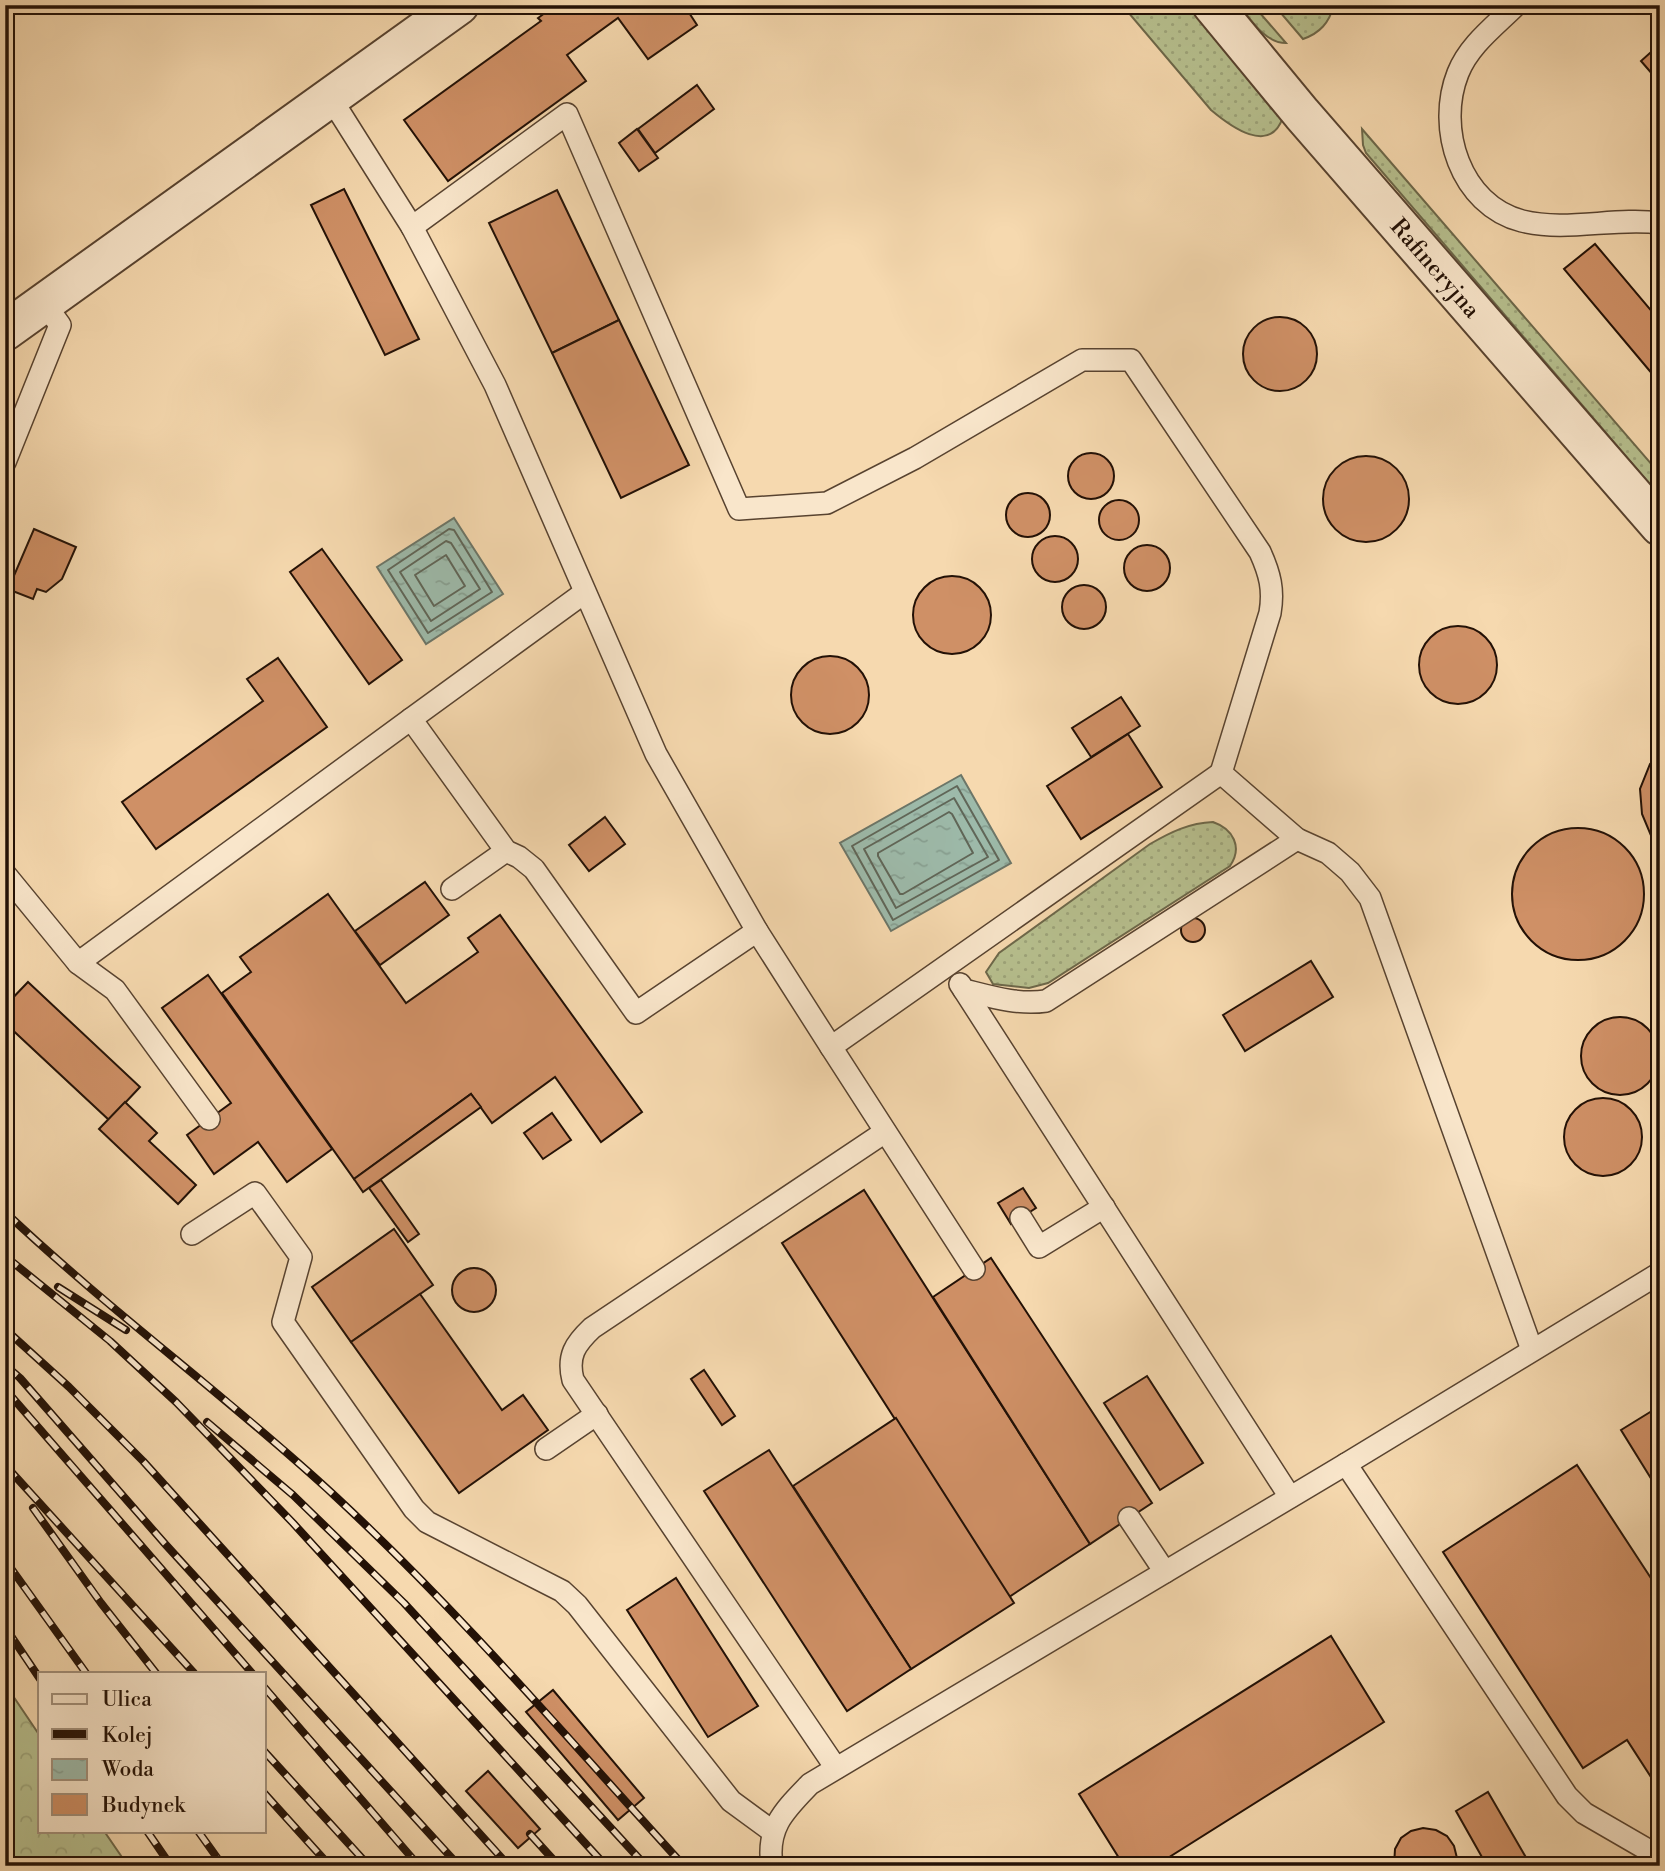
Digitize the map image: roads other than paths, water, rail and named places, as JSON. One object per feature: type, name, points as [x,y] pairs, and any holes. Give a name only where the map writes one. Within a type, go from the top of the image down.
[{"type":"street","points":[[5,331],[459,5]]},
{"type":"street","name":"Rafineryjna","points":[[1212,5],[1302,114],[1660,526]]},
{"type":"lane","points":[[1516,5],[1473,47],[1458,72],[1450,99],[1449,129],[1454,154],[1465,177],[1481,196],[1500,211],[1518,220],[1540,225],[1660,223]]},
{"type":"lane","points":[[330,97],[412,227],[495,386],[656,754],[757,932],[974,1269]]},
{"type":"lane","points":[[412,227],[567,114],[739,509],[827,503],[915,458],[1082,360],[1131,360],[1260,552],[1269,573],[1273,595],[1270,613],[1222,773],[831,1047]]},
{"type":"lane","points":[[5,462],[60,325],[44,303]]},
{"type":"lane","points":[[78,963],[584,593]]},
{"type":"lane","points":[[411,719],[506,851],[534,869],[636,1013],[757,932]]},
{"type":"lane","points":[[1222,773],[1297,839],[1328,853],[1350,872],[1370,898],[1532,1350]]},
{"type":"lane","points":[[964,990],[1006,1001],[1046,1001],[1297,839]]},
{"type":"lane","points":[[452,888],[506,851]]},
{"type":"lane","points":[[5,874],[78,963],[116,990],[209,1119]]},
{"type":"lane","points":[[947,965],[1290,1497]]},
{"type":"lane","points":[[836,1768],[573,1380],[571,1353],[579,1340],[592,1328],[885,1132]]},
{"type":"lane","points":[[192,1234],[255,1193],[301,1256],[282,1322],[414,1509],[427,1522],[562,1591],[577,1605],[731,1801],[772,1831]]},
{"type":"lane","points":[[1021,1218],[1039,1247],[1104,1207]]},
{"type":"lane","points":[[772,1866],[772,1831],[784,1812],[810,1784],[1660,1273]]},
{"type":"lane","points":[[546,1449],[597,1414]]},
{"type":"lane","points":[[1346,1464],[1567,1796],[1584,1813],[1660,1857]]},
{"type":"lane","points":[[1129,1518],[1165,1572]]},
{"type":"water","points":[[454,518],[503,594],[426,644],[377,567]]},
{"type":"water","points":[[961,775],[1011,863],[891,931],[840,843]]},
{"type":"railway","points":[[5,1212],[86,1285],[294,1459],[381,1540],[513,1677],[684,1866]]},
{"type":"railway","points":[[5,1256],[110,1341],[176,1402],[293,1523],[606,1866]]},
{"type":"railway","points":[[58,1287],[126,1330]]},
{"type":"railway","points":[[5,1329],[69,1387],[143,1461],[509,1866]]},
{"type":"railway","points":[[5,1365],[20,1378],[166,1545],[459,1866]]},
{"type":"railway","points":[[5,1389],[251,1672]]},
{"type":"railway","points":[[207,1422],[293,1495],[404,1603],[646,1866]]},
{"type":"railway","points":[[5,1465],[193,1672]]},
{"type":"railway","points":[[33,1508],[101,1603],[155,1672]]},
{"type":"railway","points":[[5,1560],[85,1672]]},
{"type":"railway","points":[[5,1627],[38,1676]]},
{"type":"railway","points":[[266,1689],[419,1866]]},
{"type":"railway","points":[[266,1753],[369,1866]]},
{"type":"railway","points":[[266,1795],[330,1866]]},
{"type":"railway","points":[[148,1832],[171,1866]]},
{"type":"railway","points":[[199,1832],[223,1866]]},
{"type":"railway","points":[[530,1834],[559,1866]]}]
